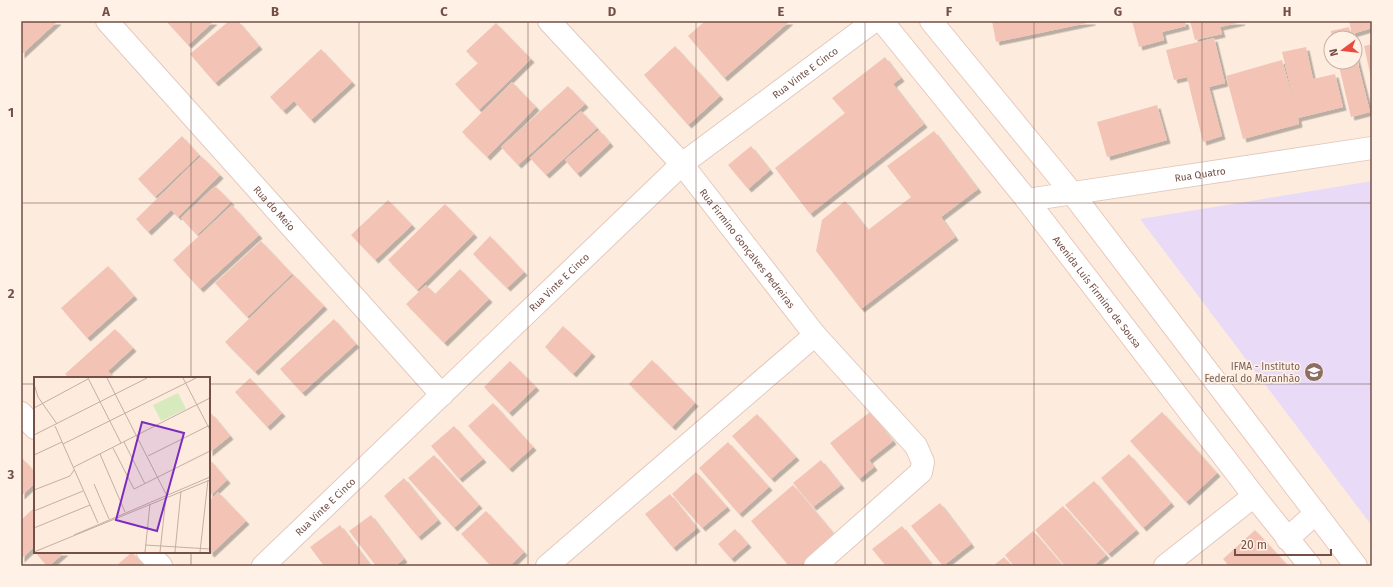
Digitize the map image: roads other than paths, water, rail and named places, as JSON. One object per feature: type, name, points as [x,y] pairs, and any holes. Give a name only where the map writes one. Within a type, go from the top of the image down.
[{"type":"street","name":"Rua do Meio","points":[[107,21],[442,395]]},
{"type":"street","name":"Rua Firmino Gonçalves Pedreiras","points":[[549,21],[682,164],[815,335],[916,446],[922,462],[921,472],[815,566]]},
{"type":"street","name":"Rua Vinte E Cinco","points":[[263,566],[682,164],[874,21]]},
{"type":"street","name":"Avenida Luís Firmino de Sousa","points":[[882,21],[1027,200],[1287,539],[1310,566]]},
{"type":"street","points":[[931,21],[1072,193],[1356,566]]},
{"type":"street","name":"Rua Quatro","points":[[1027,200],[1372,148]]},
{"type":"street","points":[[547,566],[815,335]]},
{"type":"street","points":[[21,413],[34,427]]},
{"type":"street","points":[[1165,566],[1254,496]]},
{"type":"street","points":[[1287,539],[1316,513]]},
{"type":"street","points":[[149,553],[161,566]]},
{"type":"place","name":"IFMA - Instituto Federal do Maranhão","points":[[1314,372]]}]
